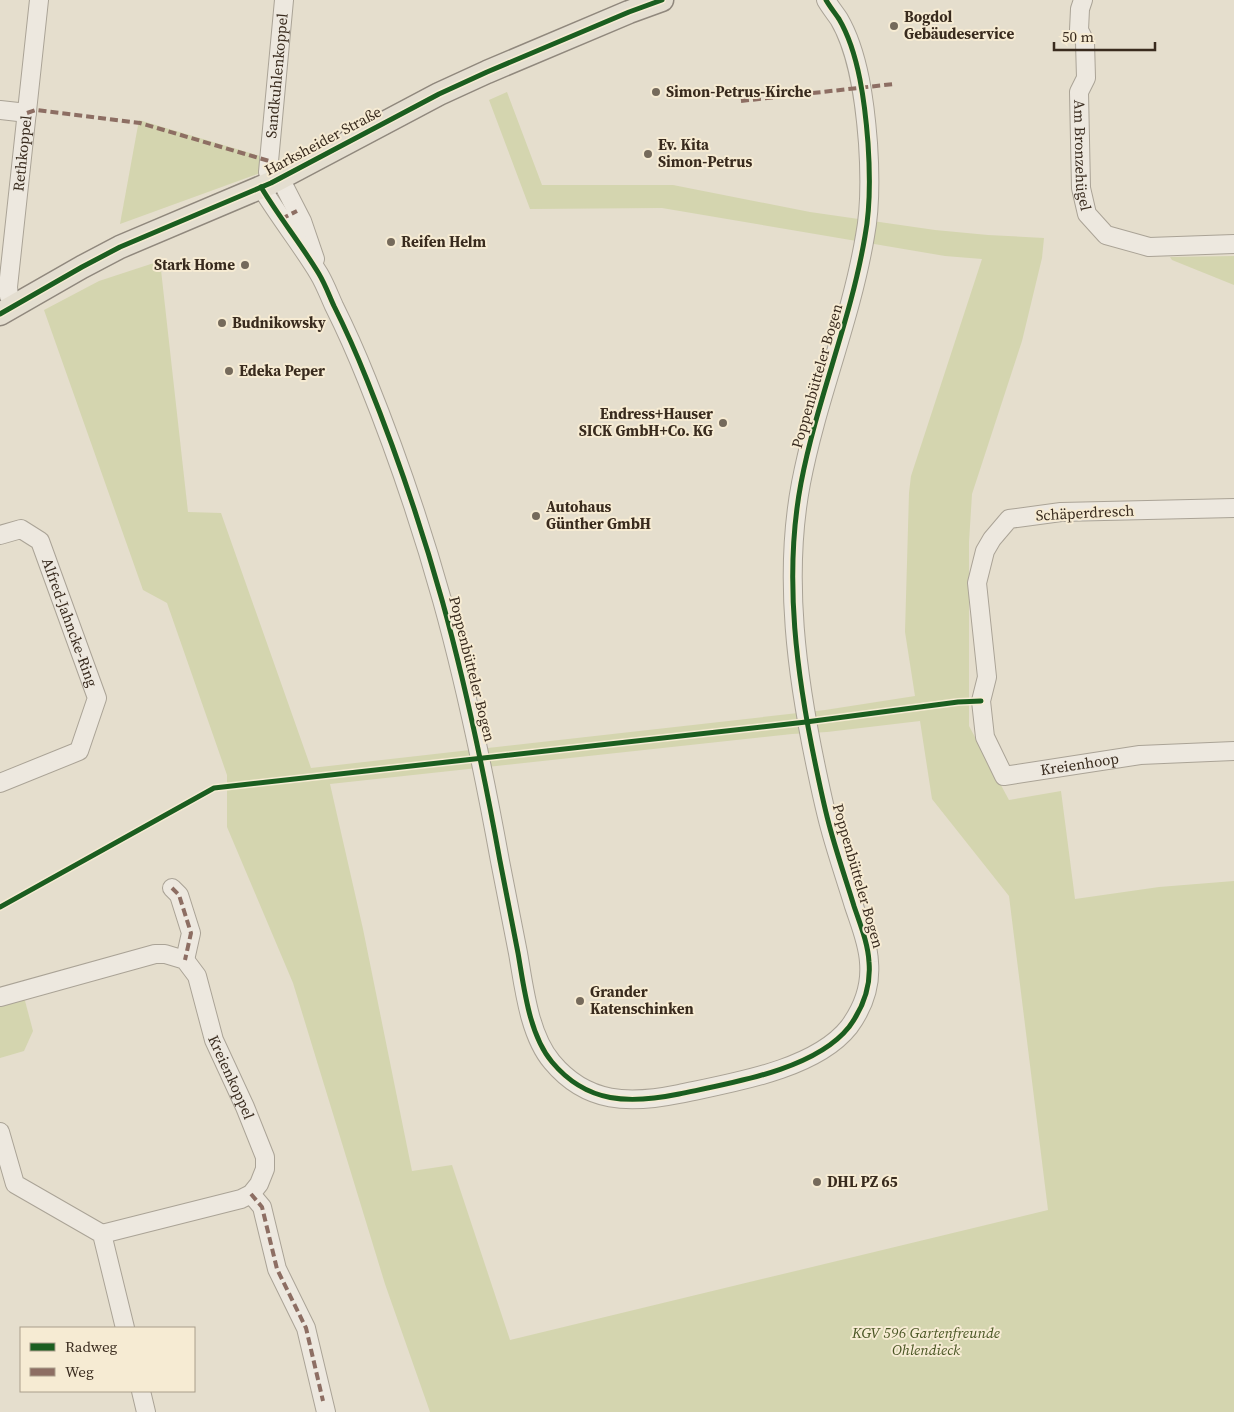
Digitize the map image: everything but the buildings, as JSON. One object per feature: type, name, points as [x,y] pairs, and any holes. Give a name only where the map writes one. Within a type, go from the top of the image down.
[{"type":"main road","name":"Harksheider Straße","points":[[7,310],[82,267],[140,238],[270,183],[432,98],[487,72],[662,0]]},
{"type":"street","name":"Rethkoppel","points":[[7,310],[39,0]]},
{"type":"street","name":"Sandkuhlenkoppel","points":[[270,183],[268,172],[284,0]]},
{"type":"street","name":"Poppenbütteler Bogen","points":[[270,183],[302,221],[321,276],[358,358],[404,475],[441,594],[481,758],[523,984],[535,1032],[542,1049],[553,1064],[583,1088],[600,1096],[623,1100],[644,1100],[708,1088],[764,1074],[807,1060],[822,1052],[844,1033],[851,1024],[861,1008],[866,994],[870,968],[867,946],[829,824],[806,722],[798,656],[794,593],[794,545],[800,486],[825,389],[846,320],[867,230],[870,172],[866,115],[858,72],[841,23],[826,0]]},
{"type":"street","name":"Poppenbütteler Bogen","points":[[841,0],[841,23]]},
{"type":"street","name":"Am Bronzehügel","points":[[1083,0],[1080,9],[1079,30],[1086,42],[1086,78],[1079,92],[1081,188],[1087,214],[1106,235],[1149,247],[1234,244]]},
{"type":"street","points":[[0,110],[27,113]]},
{"type":"street","name":"Schäperdresch","points":[[981,701],[987,676],[977,583],[985,550],[992,538],[1009,519],[1062,512],[1234,508]]},
{"type":"street","name":"Alfred-Jahncke-Ring","points":[[0,535],[21,529],[40,541],[97,698],[79,751],[0,783]]},
{"type":"street","name":"Kreienhoop","points":[[981,701],[985,737],[1004,776],[1140,755],[1234,751]]},
{"type":"street","points":[[0,997],[155,954],[165,954],[184,960],[191,933],[180,895],[172,888]]},
{"type":"street","name":"Kreienkoppel","points":[[184,960],[192,967],[197,976],[214,1040],[245,1107],[265,1157],[265,1170],[259,1184],[251,1194]]},
{"type":"street","points":[[0,1132],[7,1187],[102,1234],[241,1199],[251,1194],[262,1207],[277,1269],[306,1328],[325,1407]]},
{"type":"street","points":[[102,1234],[125,1327]]},
{"type":"street","points":[[141,1392],[146,1412]]},
{"type":"green space","name":"KGV 596 Gartenfreunde Ohlendieck","points":[[507,92],[542,185],[673,185],[810,212],[935,230],[1044,238],[1042,258],[1022,341],[972,494],[969,542],[969,726],[1009,800],[1061,791],[1075,899],[1159,887],[1234,881],[1234,1412],[430,1412],[385,1284],[293,983],[227,827],[227,775],[167,603],[143,590],[44,310],[99,281],[160,261],[188,512],[221,513],[311,768],[825,710],[915,696],[905,632],[911,476],[982,259],[945,256],[662,208],[530,209],[489,100]],"holes":[[[920,721],[932,799],[1009,896],[1048,1210],[510,1340],[452,1165],[412,1171],[363,929],[330,784]]]},
{"type":"green space","points":[[139,120],[260,156],[260,173],[120,224]]},
{"type":"green space","points":[[1234,256],[1234,285],[1172,260],[1170,257]]},
{"type":"green space","points":[[24,997],[33,1031],[24,1051],[0,1058],[0,1004]]},
{"type":"marked path","points":[[741,101],[894,84]]},
{"type":"marked path","points":[[27,113],[36,110],[140,123],[269,161]]},
{"type":"marked path","points":[[281,219],[297,211]]},
{"type":"marked path","points":[[172,888],[179,895],[191,933],[185,960]]},
{"type":"marked path","points":[[251,1194],[262,1207],[277,1269],[306,1328],[323,1401]]},
{"type":"cycle path","points":[[0,314],[120,247],[271,183],[439,94],[629,12],[662,0]]},
{"type":"cycle path","points":[[261,187],[312,263],[325,286],[367,380],[417,516],[459,665],[488,795],[525,995],[533,1025],[544,1051],[565,1076],[580,1086],[610,1098],[643,1099],[661,1097],[723,1085],[771,1072],[794,1064],[834,1042],[849,1027],[858,1012],[865,996],[869,979],[868,955],[865,941],[830,828],[810,736],[798,664],[793,591],[793,555],[801,483],[816,421],[859,267],[869,201],[868,143],[860,79],[846,32],[826,0]]},
{"type":"cycle path","points":[[0,907],[214,788],[806,722],[958,702],[981,701]]},
{"type":"place","name":"Bogdol Gebäudeservice","points":[[894,26]]},
{"type":"place","name":"Simon-Petrus-Kirche","points":[[656,92]]},
{"type":"place","name":"Ev. Kita Simon-Petrus","points":[[648,154]]},
{"type":"place","name":"Reifen Helm","points":[[391,242]]},
{"type":"place","name":"Stark Home","points":[[245,265]]},
{"type":"place","name":"Budnikowsky","points":[[222,323]]},
{"type":"place","name":"Edeka Peper","points":[[229,371]]},
{"type":"place","name":"Endress+Hauser SICK GmbH+Co. KG","points":[[723,423]]},
{"type":"place","name":"Autohaus Günther GmbH","points":[[536,516]]},
{"type":"place","name":"Grander Katenschinken","points":[[580,1001]]},
{"type":"place","name":"DHL PZ 65","points":[[817,1182]]}]
